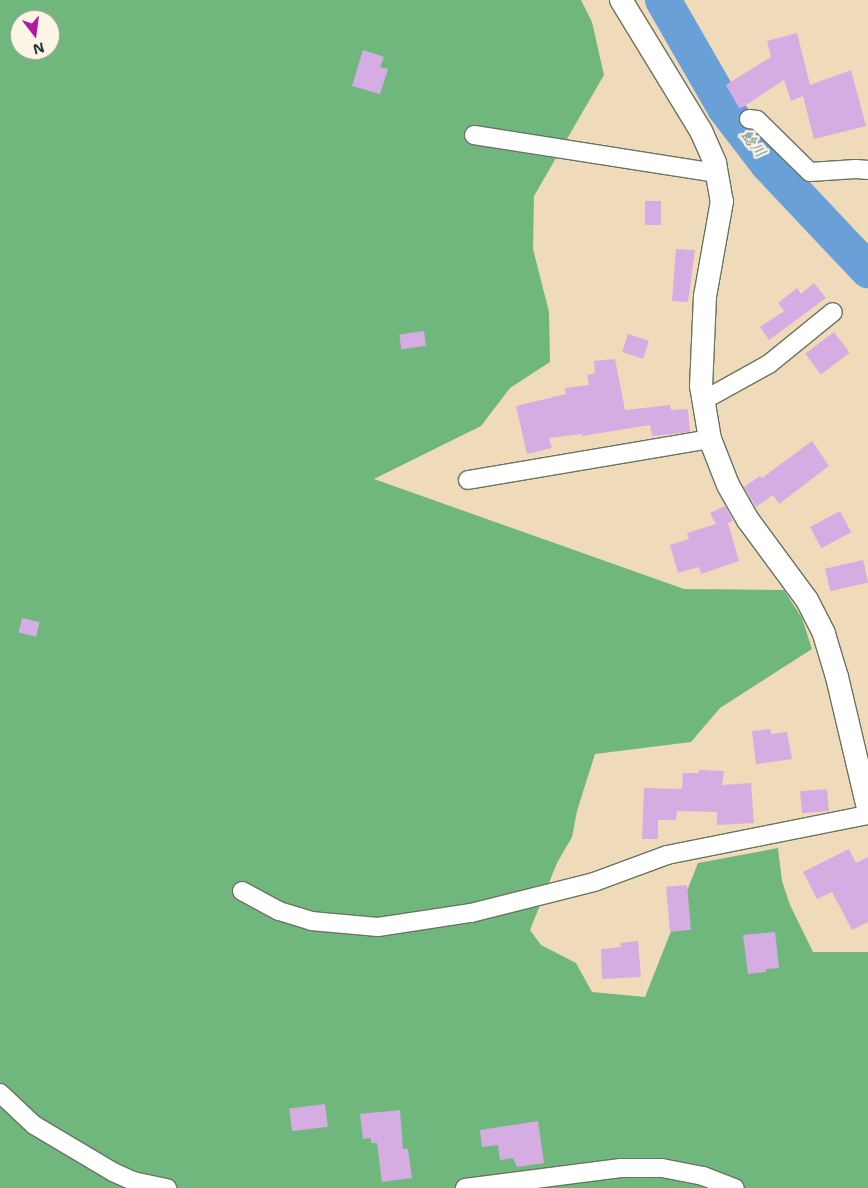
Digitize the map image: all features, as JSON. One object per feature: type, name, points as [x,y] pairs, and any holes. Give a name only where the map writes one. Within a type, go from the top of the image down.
[{"type":"street","points":[[621,0],[701,131],[715,163],[722,201],[705,296],[701,386],[710,439],[728,485],[748,520],[807,600],[824,634],[837,677],[868,808]]},
{"type":"street","points":[[749,119],[757,120],[810,172],[868,170]]},
{"type":"street","points":[[474,136],[717,173]]},
{"type":"street","points":[[704,400],[769,364],[833,312]]},
{"type":"street","points":[[468,480],[710,439]]},
{"type":"street","points":[[242,891],[279,911],[311,921],[378,927],[472,912],[594,882],[667,855],[868,815]]},
{"type":"street","points":[[0,1093],[34,1125],[113,1172],[133,1181],[166,1188]]},
{"type":"street","points":[[465,1188],[489,1187],[621,1168],[662,1168],[703,1176],[735,1188]]},
{"type":"green space","points":[[0,0],[581,0],[592,22],[604,75],[534,196],[533,249],[549,312],[550,362],[510,388],[481,426],[374,479],[684,589],[784,590],[802,618],[812,649],[720,708],[691,742],[595,754],[577,811],[572,837],[557,863],[530,930],[541,945],[576,963],[592,992],[645,997],[698,863],[778,848],[782,881],[790,905],[813,952],[868,952],[868,1188],[0,1188]]},
{"type":"building","points":[[797,33],[810,85],[851,70],[866,126],[814,139],[803,96],[791,101],[784,80],[739,108],[726,85],[771,57],[767,41]]},
{"type":"building","points":[[363,50],[384,57],[380,67],[388,69],[380,94],[352,86]]},
{"type":"building","points":[[645,201],[661,201],[661,225],[645,225]]},
{"type":"building","points":[[676,249],[695,250],[688,302],[672,301]]},
{"type":"building","points":[[814,283],[826,298],[769,340],[760,327],[784,311],[778,303],[797,288],[801,294]]},
{"type":"building","points":[[424,331],[426,346],[401,349],[399,334]]},
{"type":"building","points":[[834,332],[850,353],[821,374],[805,354]]},
{"type":"building","points":[[628,334],[649,341],[643,359],[622,352]]},
{"type":"building","points":[[615,359],[625,410],[670,405],[671,410],[688,409],[690,432],[652,436],[650,425],[582,436],[582,434],[549,438],[552,448],[527,454],[516,406],[566,394],[565,388],[589,385],[587,375],[595,373],[594,361]]},
{"type":"building","points":[[812,441],[829,466],[779,504],[773,495],[756,507],[744,487],[760,476],[762,478]]},
{"type":"building","points":[[725,506],[733,521],[728,523],[739,561],[701,574],[699,567],[678,573],[670,545],[689,539],[687,533],[716,524],[710,513]]},
{"type":"building","points":[[840,511],[851,532],[821,548],[810,527]]},
{"type":"building","points":[[863,560],[868,582],[830,591],[825,569]]},
{"type":"building","points":[[22,618],[40,622],[36,637],[19,633]]},
{"type":"building","points":[[770,729],[771,734],[787,732],[792,759],[756,764],[752,731]]},
{"type":"building","points":[[699,770],[724,771],[722,785],[751,783],[754,823],[717,825],[717,812],[677,811],[676,820],[658,820],[658,839],[642,839],[644,788],[682,789],[683,773],[699,773]]},
{"type":"building","points":[[827,789],[829,811],[802,813],[800,791]]},
{"type":"building","points":[[849,849],[856,863],[868,857],[868,922],[852,930],[832,892],[817,899],[803,872]]},
{"type":"building","points":[[687,885],[691,930],[670,932],[666,887]]},
{"type":"building","points":[[775,932],[779,968],[748,974],[743,935]]},
{"type":"building","points":[[638,941],[641,977],[602,979],[601,949],[621,947],[620,943]]},
{"type":"building","points":[[325,1104],[328,1127],[292,1131],[289,1108]]},
{"type":"building","points":[[400,1110],[403,1149],[408,1149],[412,1178],[382,1182],[377,1143],[371,1143],[371,1138],[363,1139],[360,1114]]},
{"type":"building","points":[[538,1121],[544,1163],[517,1167],[513,1158],[500,1160],[498,1145],[482,1147],[480,1130]]},
{"type":"waterway","name":"鯰川","points":[[663,0],[725,108],[768,164],[868,270]]}]
